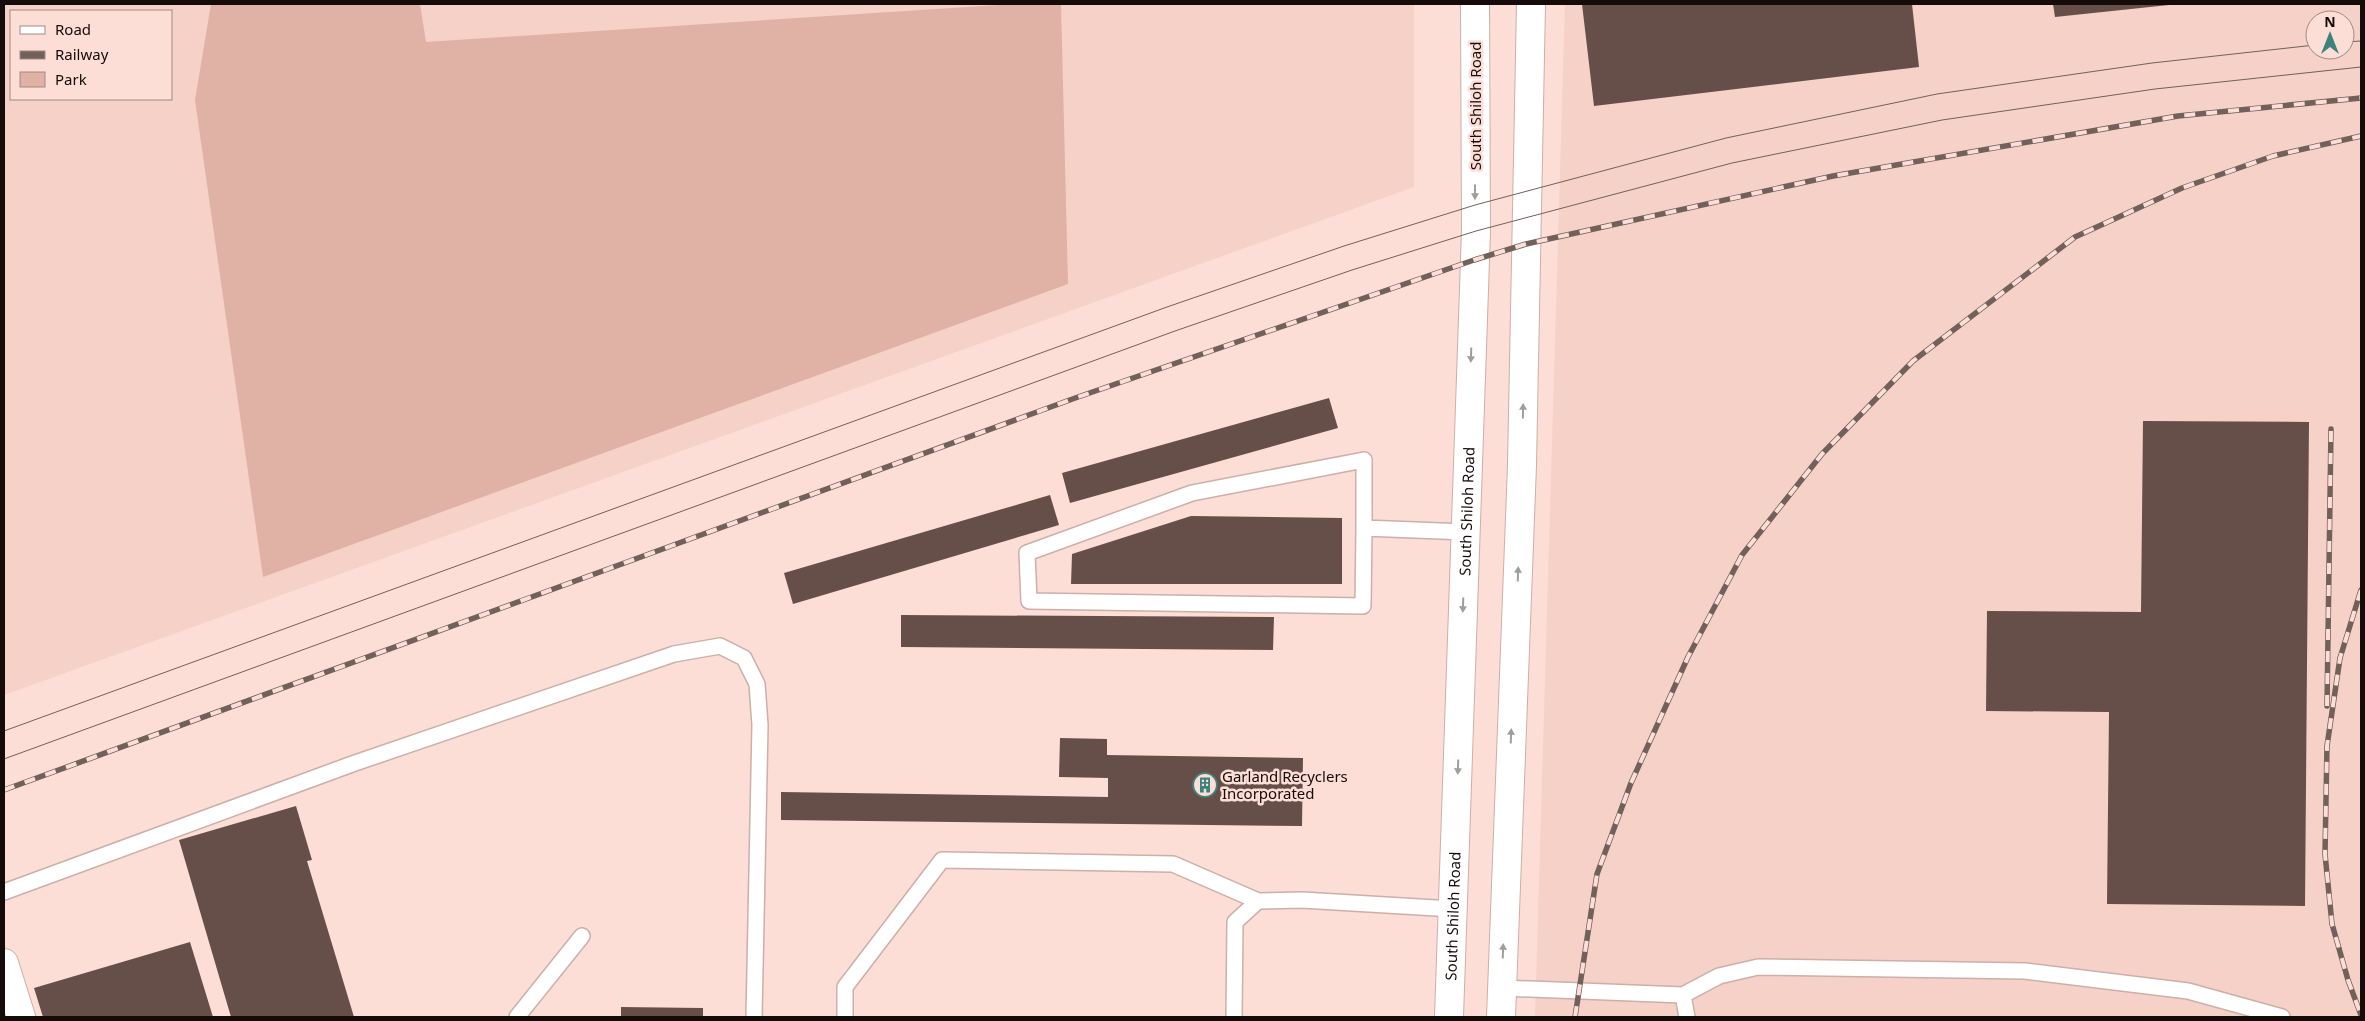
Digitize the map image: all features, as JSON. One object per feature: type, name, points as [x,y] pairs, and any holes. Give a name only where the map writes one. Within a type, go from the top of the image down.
[{"type":"main road","name":"South Shiloh Road","points":[[1448,1017],[1476,231],[1475,4]]},
{"type":"main road","points":[[1501,1017],[1522,465],[1531,4]]},
{"type":"main road","points":[[4,963],[21,1017]]},
{"type":"lane","points":[[1364,460],[1364,528],[1363,606],[1029,601],[1027,553],[1192,493],[1364,460]]},
{"type":"lane","points":[[1364,528],[1466,532]]},
{"type":"lane","points":[[4,892],[364,760],[674,654],[720,646],[744,658],[757,684],[760,726],[754,1017]]},
{"type":"lane","points":[[845,1017],[845,987],[942,860],[1173,864],[1258,901],[1302,900],[1453,908]]},
{"type":"lane","points":[[1234,1017],[1235,922],[1258,901]]},
{"type":"lane","points":[[517,1017],[582,936]]},
{"type":"lane","points":[[1502,988],[1683,995],[1719,976],[1758,967],[2025,971],[2188,991],[2282,1017]]},
{"type":"lane","points":[[1683,995],[1687,1017]]},
{"type":"shaded area","points":[[4,4],[1414,4],[1414,187],[4,695]]},
{"type":"shaded area","points":[[1565,4],[2361,4],[2361,1017],[1535,1017]]},
{"type":"green space","points":[[211,4],[420,4],[426,42],[1014,4],[1061,4],[1068,284],[263,577],[195,100]]},
{"type":"building","points":[[1582,4],[1912,4],[1919,67],[1594,106]]},
{"type":"building","points":[[2053,4],[2169,4],[2169,5],[2055,17]]},
{"type":"building","points":[[1329,398],[1338,428],[1070,503],[1062,473]]},
{"type":"building","points":[[2143,421],[2309,422],[2305,906],[2107,904],[2109,712],[1986,711],[1987,611],[2141,612]]},
{"type":"building","points":[[1050,495],[1059,525],[793,604],[784,573]]},
{"type":"building","points":[[1191,516],[1342,518],[1342,584],[1071,584],[1072,554]]},
{"type":"building","points":[[901,615],[1274,617],[1273,650],[901,647]]},
{"type":"building","name":"Garland Recyclers Incorporated","points":[[1060,738],[1107,739],[1107,755],[1303,758],[1302,826],[781,820],[781,792],[1108,797],[1108,778],[1059,777]]},
{"type":"building","points":[[296,806],[312,860],[307,861],[354,1017],[231,1017],[179,840]]},
{"type":"building","points":[[190,942],[213,1017],[43,1017],[34,988]]},
{"type":"building","points":[[621,1007],[703,1008],[703,1017],[621,1017]]},
{"type":"tram line","points":[[2355,41],[2361,41]]},
{"type":"tram line","points":[[4,731],[1167,307],[1344,246],[1475,205],[1726,138],[1937,94],[2152,63],[2305,46]]},
{"type":"tram line","points":[[4,759],[1175,331],[1352,270],[1476,231],[1732,163],[1942,120],[2155,89],[2361,67]]},
{"type":"railway","points":[[4,790],[1078,397],[1474,260],[1526,244],[1833,176],[2178,116],[2361,98]]},
{"type":"railway","points":[[1575,1017],[1597,874],[1631,783],[1688,657],[1742,555],[1822,454],[1913,361],[2075,237],[2182,188],[2273,156],[2361,136]]},
{"type":"railway","points":[[2327,706],[2331,429]]},
{"type":"railway","points":[[2361,590],[2340,658],[2327,746],[2325,854],[2332,924],[2348,980],[2361,1015]]},
{"type":"place","name":"Garland Recyclers Incorporated","points":[[1205,785]]}]
